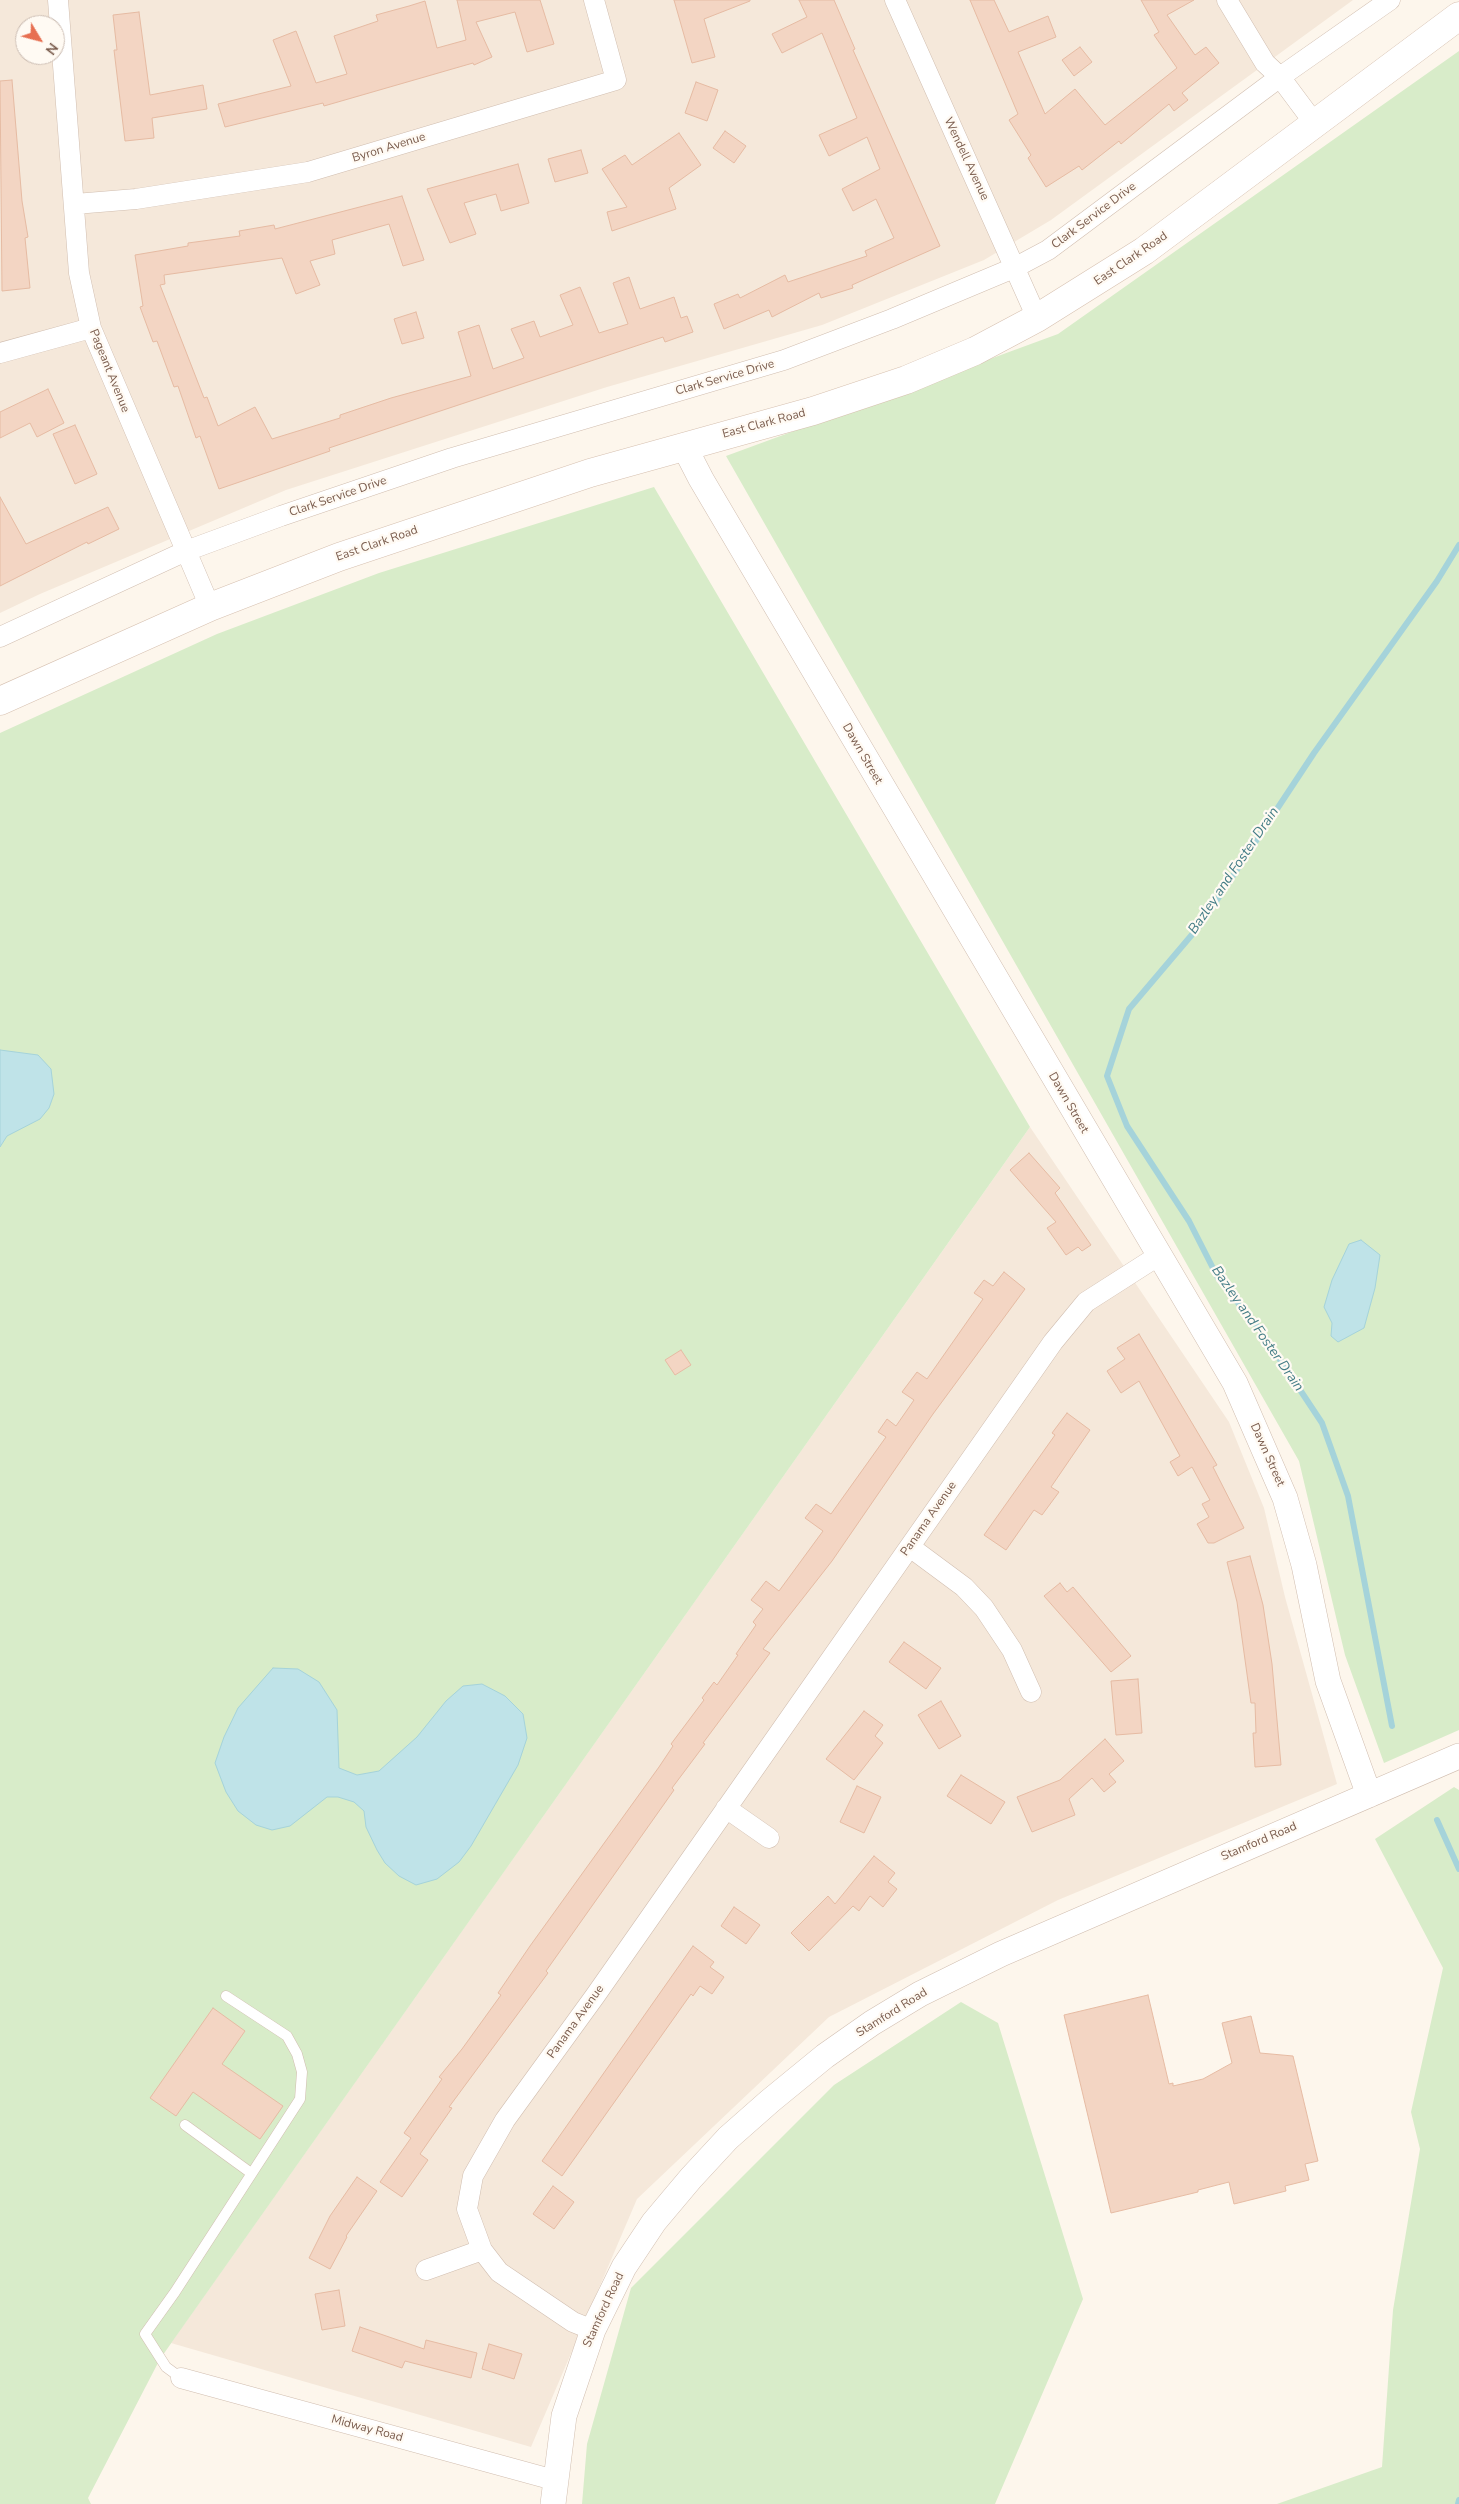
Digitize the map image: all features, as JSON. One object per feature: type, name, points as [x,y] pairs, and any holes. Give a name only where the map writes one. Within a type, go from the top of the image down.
[{"type":"main road","name":"East Clark Road","points":[[0,701],[210,607],[339,557],[496,503],[684,446],[813,411],[906,380],[975,351],[1037,318],[1144,252],[1459,16]]},
{"type":"street","name":"Pageant Avenue","points":[[58,0],[79,272],[90,328],[210,607]]},
{"type":"street","name":"Byron Avenue","points":[[75,204],[136,199],[308,172],[616,80],[594,0]]},
{"type":"street","name":"Wendell Avenue","points":[[895,0],[1016,267],[1037,318]]},
{"type":"street","points":[[1227,0],[1265,63],[1280,77],[1315,124]]},
{"type":"street","name":"Clark Service Drive","points":[[0,637],[186,551],[452,458],[784,360],[892,319],[1016,267],[1048,250],[1082,226],[1280,77],[1390,0]]},
{"type":"street","points":[[0,353],[90,328]]},
{"type":"street","name":"Dawn Street","points":[[684,446],[706,488],[1158,1256],[1235,1383],[1285,1498],[1304,1565],[1328,1681],[1368,1795]]},
{"type":"street","name":"Panama Avenue","points":[[593,2330],[573,2322],[499,2272],[482,2250],[467,2209],[473,2176],[505,2120],[1053,1342],[1086,1302],[1158,1256]]},
{"type":"street","points":[[910,1547],[964,1587],[984,1608],[1012,1650],[1031,1692]]},
{"type":"street","name":"Stamford Road","points":[[553,2492],[564,2416],[593,2330],[624,2267],[654,2222],[728,2138],[825,2056],[872,2023],[920,1994],[1001,1954],[1459,1756]]},
{"type":"street","points":[[726,1808],[769,1838]]},
{"type":"street","points":[[426,2270],[482,2250]]},
{"type":"street","name":"Midway Road","points":[[181,2378],[553,2492]]},
{"type":"lane","points":[[181,2378],[166,2367],[145,2334],[175,2292],[300,2099],[302,2072],[297,2054],[287,2036],[226,1996]]},
{"type":"lane","points":[[184,2125],[251,2173]]},
{"type":"shaded area","points":[[0,0],[1353,0],[1051,220],[984,260],[822,325],[607,387],[286,490],[40,594],[0,613]]},
{"type":"shaded area","points":[[1030,1127],[1229,1422],[1264,1508],[1285,1597],[1337,1784],[1058,1900],[829,2017],[637,2199],[531,2447],[171,2343]]},
{"type":"green space","points":[[1459,51],[1459,1730],[1384,1763],[1345,1655],[1299,1461],[726,456],[1058,334]]},
{"type":"green space","points":[[654,487],[1030,1127],[160,2359],[88,2498],[91,2504],[0,2504],[0,733],[217,634],[379,573]]},
{"type":"green space","points":[[1454,1787],[1459,1790],[1459,2504],[1277,2504],[1382,2467],[1393,2310],[1420,2149],[1411,2112],[1443,1968],[1375,1839]]},
{"type":"green space","points":[[961,2002],[998,2023],[1083,2299],[995,2504],[582,2504],[587,2444],[631,2288],[834,2085]]},
{"type":"water","points":[[0,1050],[38,1055],[51,1069],[54,1094],[49,1108],[40,1119],[7,1136],[0,1147]]},
{"type":"water","points":[[1361,1240],[1380,1255],[1375,1288],[1364,1328],[1338,1342],[1331,1336],[1332,1323],[1324,1307],[1332,1280],[1349,1244]]},
{"type":"water","points":[[273,1668],[298,1669],[319,1682],[337,1710],[339,1768],[357,1775],[379,1771],[417,1737],[446,1701],[463,1686],[482,1684],[505,1696],[523,1714],[527,1738],[518,1765],[471,1846],[459,1862],[437,1879],[416,1885],[399,1876],[385,1863],[377,1850],[366,1827],[364,1811],[354,1802],[338,1797],[327,1797],[290,1826],[272,1830],[256,1825],[238,1811],[226,1792],[215,1763],[224,1737],[238,1708]]},
{"type":"building","points":[[457,0],[540,0],[554,44],[527,52],[515,12],[476,22],[492,57],[474,65],[473,63],[324,106],[323,103],[225,127],[218,104],[291,86],[273,40],[296,31],[316,83],[347,74],[334,36],[378,21],[376,15],[425,1],[437,48],[466,40]]},
{"type":"building","points":[[674,0],[750,1],[704,19],[715,57],[692,63]]},
{"type":"building","points":[[799,0],[834,0],[855,49],[853,50],[940,246],[852,285],[853,288],[821,298],[819,293],[772,317],[769,310],[724,329],[714,304],[738,294],[740,298],[785,275],[788,282],[867,256],[865,251],[894,238],[876,199],[853,211],[842,189],[880,169],[867,137],[829,156],[819,135],[857,118],[822,33],[782,53],[772,34],[807,17]]},
{"type":"building","points":[[970,0],[994,0],[1009,32],[1048,16],[1056,37],[1018,52],[1045,114],[1075,89],[1105,125],[1177,68],[1154,35],[1159,32],[1141,0],[1194,0],[1167,15],[1195,55],[1206,47],[1219,63],[1182,93],[1188,100],[1174,111],[1169,104],[1121,144],[1119,141],[1082,170],[1079,166],[1046,187],[1028,158],[1031,155],[1009,120],[1018,114]]},
{"type":"building","points":[[139,12],[150,95],[203,85],[207,109],[152,118],[154,138],[125,141],[114,50],[117,50],[113,15]]},
{"type":"building","points":[[1080,47],[1092,62],[1074,76],[1062,60]]},
{"type":"building","points":[[12,80],[22,201],[28,237],[25,238],[30,288],[2,291],[0,81]]},
{"type":"building","points":[[696,82],[718,90],[707,121],[685,113]]},
{"type":"building","points":[[725,131],[746,146],[734,163],[713,148]]},
{"type":"building","points":[[679,133],[701,165],[669,188],[676,209],[612,231],[607,212],[627,207],[602,169],[625,155],[632,165]]},
{"type":"building","points":[[581,150],[588,173],[555,182],[548,159]]},
{"type":"building","points":[[518,164],[529,203],[501,211],[496,194],[464,203],[476,234],[450,243],[427,189]]},
{"type":"building","points":[[402,196],[424,260],[403,266],[389,224],[332,240],[335,254],[310,261],[320,285],[296,294],[282,258],[164,275],[165,284],[160,285],[204,398],[207,397],[218,426],[255,407],[272,439],[340,418],[340,415],[391,398],[471,376],[458,332],[479,325],[493,369],[524,358],[511,329],[534,321],[540,337],[573,325],[560,295],[580,287],[599,333],[628,324],[613,283],[629,277],[640,309],[674,297],[681,318],[687,316],[693,332],[665,342],[663,337],[329,448],[330,451],[219,489],[200,436],[196,438],[178,386],[174,387],[157,341],[153,342],[140,307],[143,306],[135,255],[188,246],[188,243],[240,236],[239,231],[274,225],[275,229]]},
{"type":"building","points":[[416,312],[424,338],[402,344],[394,319]]},
{"type":"building","points":[[48,389],[64,423],[37,437],[30,423],[0,438],[0,412]]},
{"type":"building","points":[[75,425],[97,474],[75,484],[53,434]]},
{"type":"building","points":[[0,497],[26,544],[108,507],[119,529],[88,544],[87,542],[0,586]]},
{"type":"building","points":[[1029,1153],[1060,1188],[1055,1193],[1091,1245],[1082,1251],[1078,1247],[1066,1255],[1047,1228],[1056,1222],[1010,1170]]},
{"type":"building","points":[[1004,1272],[1025,1289],[933,1414],[832,1561],[763,1649],[770,1653],[703,1743],[705,1744],[672,1788],[674,1790],[546,1971],[548,1973],[449,2107],[452,2108],[420,2154],[428,2160],[402,2197],[380,2182],[411,2138],[404,2133],[442,2079],[439,2077],[501,1995],[498,1993],[659,1767],[673,1746],[671,1744],[704,1700],[702,1698],[714,1682],[717,1685],[738,1655],[736,1654],[756,1625],[753,1622],[763,1609],[751,1600],[766,1581],[779,1591],[823,1531],[805,1518],[816,1504],[831,1514],[886,1437],[878,1432],[887,1419],[896,1426],[914,1400],[902,1392],[917,1372],[927,1379],[983,1299],[974,1293],[984,1280],[993,1286]]},
{"type":"building","points":[[1139,1334],[1217,1465],[1213,1467],[1244,1528],[1214,1543],[1208,1543],[1197,1524],[1209,1517],[1202,1504],[1210,1500],[1192,1467],[1178,1476],[1170,1462],[1180,1456],[1139,1381],[1121,1393],[1107,1371],[1125,1359],[1117,1348]]},
{"type":"building","points":[[681,1350],[691,1365],[675,1375],[665,1360]]},
{"type":"building","points":[[1067,1413],[1090,1430],[1051,1487],[1059,1492],[1042,1515],[1034,1510],[1006,1550],[984,1535],[1055,1435],[1052,1433]]},
{"type":"building","points":[[1250,1556],[1263,1605],[1272,1664],[1281,1765],[1255,1767],[1253,1733],[1256,1733],[1255,1703],[1251,1703],[1237,1602],[1227,1562]]},
{"type":"building","points":[[1060,1583],[1067,1592],[1073,1587],[1131,1656],[1111,1672],[1044,1596]]},
{"type":"building","points":[[904,1642],[941,1668],[926,1689],[889,1662]]},
{"type":"building","points":[[1138,1679],[1142,1733],[1116,1735],[1111,1681]]},
{"type":"building","points":[[941,1701],[961,1736],[939,1749],[918,1715]]},
{"type":"building","points":[[864,1711],[883,1725],[875,1736],[883,1743],[854,1780],[826,1759]]},
{"type":"building","points":[[1105,1739],[1124,1761],[1109,1774],[1116,1782],[1104,1792],[1092,1778],[1069,1799],[1075,1815],[1032,1832],[1017,1797],[1060,1780]]},
{"type":"building","points":[[961,1775],[1005,1802],[991,1824],[947,1796]]},
{"type":"building","points":[[857,1786],[881,1797],[864,1833],[840,1822]]},
{"type":"building","points":[[874,1856],[895,1873],[888,1882],[897,1889],[883,1907],[870,1896],[859,1911],[853,1906],[809,1951],[791,1933],[828,1896],[835,1904]]},
{"type":"building","points":[[734,1907],[760,1925],[746,1944],[721,1926]]},
{"type":"building","points":[[693,1946],[714,1962],[710,1967],[724,1977],[712,1994],[700,1986],[693,1996],[691,1994],[562,2176],[542,2161]]},
{"type":"building","points":[[1148,1995],[1169,2084],[1173,2083],[1173,2086],[1203,2079],[1232,2063],[1222,2023],[1251,2016],[1260,2053],[1293,2056],[1318,2161],[1305,2164],[1309,2180],[1285,2186],[1286,2191],[1234,2204],[1229,2182],[1198,2190],[1198,2192],[1111,2213],[1064,2015]]},
{"type":"building","points":[[213,2008],[245,2031],[222,2064],[283,2106],[260,2139],[193,2092],[176,2116],[150,2098]]},
{"type":"building","points":[[357,2177],[377,2191],[346,2236],[330,2269],[309,2258],[330,2216]]},
{"type":"building","points":[[553,2186],[574,2202],[554,2229],[533,2214]]},
{"type":"building","points":[[339,2290],[345,2326],[322,2330],[315,2294]]},
{"type":"building","points":[[360,2327],[424,2349],[426,2340],[477,2353],[471,2378],[405,2361],[402,2368],[352,2351]]},
{"type":"building","points":[[489,2344],[522,2354],[514,2379],[482,2369]]},
{"type":"waterway","name":"Bazley and Foster Drain","points":[[1392,1726],[1348,1496],[1322,1423],[1261,1331],[1218,1278],[1189,1221],[1127,1126],[1107,1076],[1129,1009],[1201,924],[1314,753],[1437,581],[1459,545]]},
{"type":"waterway","name":"Bazley and Foster Drain","points":[[1437,1820],[1459,1869]]},
{"type":"waterway","name":"Bazley and Foster Drain","points":[[1458,2504],[1459,2500]]}]
